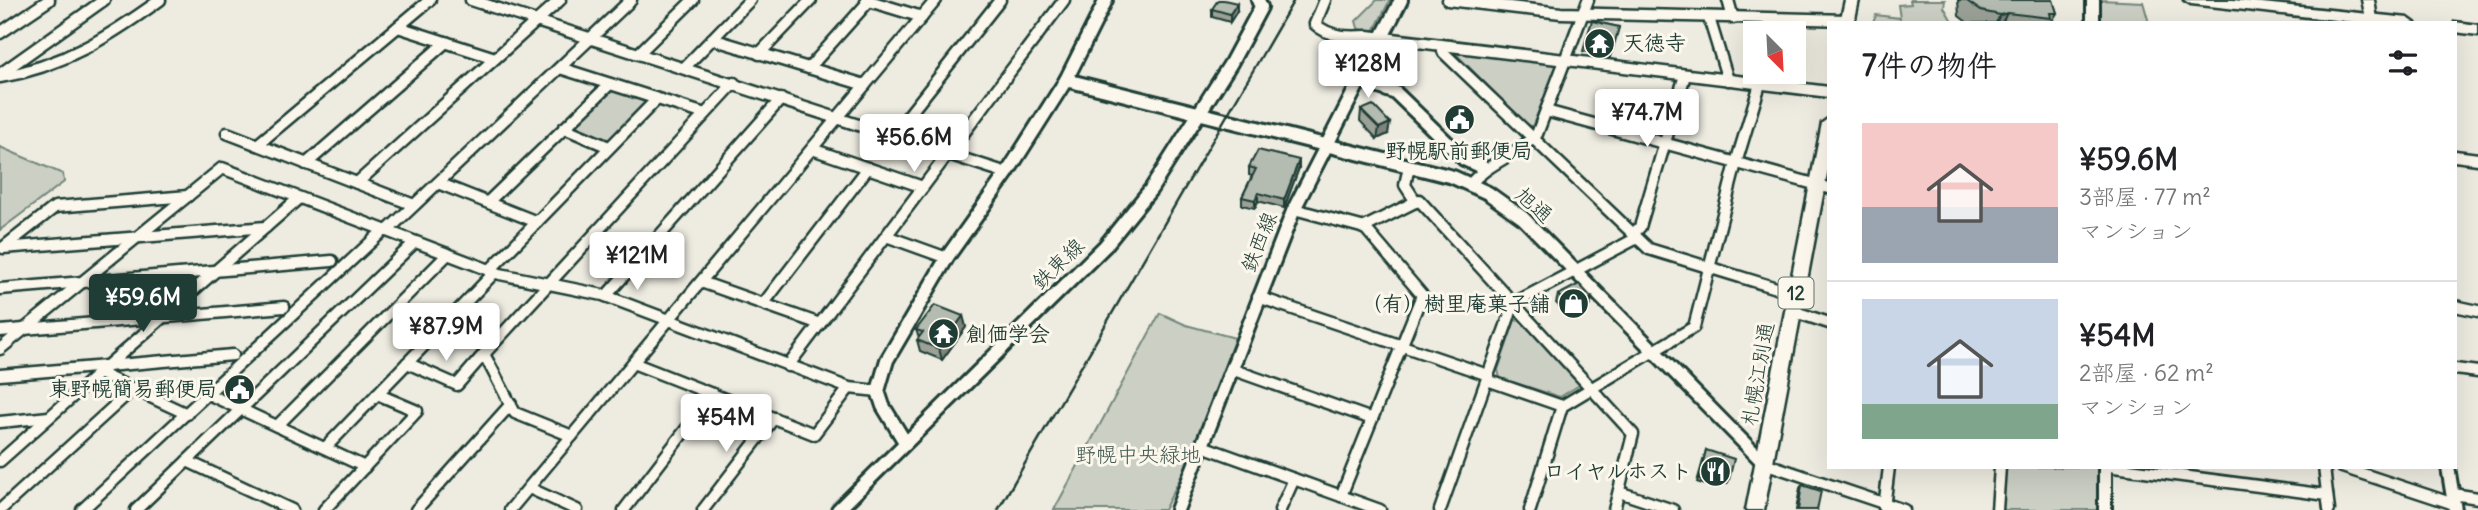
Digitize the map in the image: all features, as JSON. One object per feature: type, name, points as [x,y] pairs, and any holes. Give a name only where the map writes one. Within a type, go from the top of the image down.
[{"type":"main road","points":[[1847,21],[1852,0]]},
{"type":"main road","points":[[2191,0],[2371,21],[2368,0]]},
{"type":"main road","points":[[2457,27],[2478,30]]},
{"type":"main road","name":"札幌江別通","points":[[1755,510],[1792,311],[1823,187],[1827,144]]},
{"type":"street","points":[[0,33],[49,0]]},
{"type":"street","points":[[0,75],[104,0]]},
{"type":"street","points":[[0,75],[34,71],[87,51],[160,0]]},
{"type":"street","points":[[257,145],[430,0]]},
{"type":"street","points":[[471,0],[491,3],[537,21],[1007,173]]},
{"type":"street","points":[[357,183],[560,0]]},
{"type":"street","points":[[82,510],[438,183],[631,0]]},
{"type":"street","points":[[639,53],[693,0]]},
{"type":"street","points":[[685,67],[750,0]]},
{"type":"street","points":[[760,54],[811,0]]},
{"type":"street","points":[[809,68],[868,0],[922,17]]},
{"type":"street","points":[[510,510],[936,0]]},
{"type":"street","points":[[893,135],[1000,0]]},
{"type":"street","points":[[788,366],[1064,0]]},
{"type":"street","points":[[905,442],[883,406],[878,391],[887,360],[947,258],[1007,173],[1066,79],[1106,0]]},
{"type":"street","points":[[1325,0],[1315,19],[1319,29],[1339,36],[1381,38],[1743,82]]},
{"type":"street","name":"鉄西線","points":[[1177,510],[1294,209],[1401,0]]},
{"type":"street","points":[[1448,0],[1583,13],[1847,21]]},
{"type":"street","points":[[1470,184],[1484,168],[1530,144],[1546,111],[1588,0]]},
{"type":"street","points":[[1727,0],[1733,18]]},
{"type":"street","points":[[2093,0],[2093,21]]},
{"type":"street","name":"鉄東線","points":[[838,510],[1105,246],[1145,197],[1198,114],[1259,5]]},
{"type":"street","points":[[1709,18],[1728,80]]},
{"type":"street","points":[[398,27],[495,58]]},
{"type":"street","points":[[712,39],[865,85]]},
{"type":"street","points":[[306,164],[446,43]]},
{"type":"street","points":[[1441,46],[1444,53],[1532,140],[1649,249],[1796,294]]},
{"type":"street","points":[[559,68],[705,114]]},
{"type":"street","points":[[1440,510],[1514,303],[1635,236],[1640,227],[1685,75]]},
{"type":"street","name":"旭通","points":[[1066,79],[1470,184],[1523,218],[1764,463]]},
{"type":"street","points":[[1360,80],[1396,93],[1464,159],[1484,168]]},
{"type":"street","points":[[407,363],[457,385],[734,83]]},
{"type":"street","points":[[488,202],[610,84]]},
{"type":"street","points":[[1530,510],[1562,406],[1694,327],[1736,163],[1760,84],[1827,92]]},
{"type":"street","points":[[326,447],[537,222],[657,99]]},
{"type":"street","points":[[606,296],[781,99]]},
{"type":"street","points":[[1546,111],[1823,187]]},
{"type":"street","points":[[564,128],[609,147]]},
{"type":"street","points":[[227,133],[414,205]]},
{"type":"street","points":[[812,149],[923,187]]},
{"type":"street","points":[[2457,156],[2478,159]]},
{"type":"street","points":[[1409,166],[1405,186],[1416,202]]},
{"type":"street","points":[[0,349],[222,168],[492,271],[606,296],[849,388],[878,391]]},
{"type":"street","points":[[764,303],[867,168]]},
{"type":"street","points":[[438,183],[537,222]]},
{"type":"street","points":[[2,249],[55,207],[188,195]]},
{"type":"street","points":[[0,461],[299,198]]},
{"type":"street","points":[[1363,228],[1419,200],[1592,388],[1633,435],[1614,510]]},
{"type":"street","points":[[1294,209],[1363,228],[1422,295],[1340,496]]},
{"type":"street","points":[[2,249],[267,227]]},
{"type":"street","points":[[886,236],[947,258]]},
{"type":"street","points":[[136,510],[415,242]]},
{"type":"street","points":[[277,426],[448,254]]},
{"type":"street","points":[[0,289],[332,261]]},
{"type":"street","points":[[701,282],[820,324]]},
{"type":"street","points":[[1258,297],[1402,346],[1562,406]]},
{"type":"street","points":[[2457,306],[2478,311]]},
{"type":"street","points":[[0,331],[284,307]]},
{"type":"street","points":[[1792,311],[1827,322]]},
{"type":"street","points":[[484,354],[515,413],[572,436]]},
{"type":"street","points":[[0,375],[103,370],[233,355]]},
{"type":"street","points":[[633,363],[814,434],[849,388]]},
{"type":"street","points":[[1231,369],[1372,419]]},
{"type":"street","points":[[2457,369],[2478,372]]},
{"type":"street","points":[[103,370],[187,414]]},
{"type":"street","points":[[0,510],[134,388]]},
{"type":"street","points":[[208,394],[365,467]]},
{"type":"street","points":[[324,510],[417,411],[377,394]]},
{"type":"street","points":[[624,510],[713,394]]},
{"type":"street","points":[[416,510],[511,404]]},
{"type":"street","points":[[0,422],[49,417]]},
{"type":"street","points":[[703,510],[774,418]]},
{"type":"street","points":[[1202,446],[1380,510]]},
{"type":"street","points":[[187,461],[292,510]]},
{"type":"street","points":[[1764,463],[1884,507],[1904,510]]},
{"type":"street","points":[[1884,507],[1889,469]]},
{"type":"street","points":[[1997,510],[2000,469]]},
{"type":"street","points":[[2105,469],[2105,510]]},
{"type":"street","points":[[2130,469],[2327,495]]},
{"type":"street","points":[[2325,469],[2329,510]]},
{"type":"street","points":[[2348,469],[2454,503],[2478,498]]},
{"type":"street","points":[[2448,469],[2454,503]]},
{"type":"street","points":[[1280,510],[1294,479]]},
{"type":"street","points":[[528,488],[577,510]]},
{"type":"street","points":[[1619,492],[1673,510]]},
{"type":"green space","points":[[1377,0],[1390,0],[1374,31],[1369,33],[1358,28],[1356,21]]},
{"type":"green space","points":[[1910,0],[1945,0],[1944,7],[1952,21],[1874,21],[1876,15],[1900,18],[1898,5],[1911,4]]},
{"type":"green space","points":[[2100,0],[2143,2],[2148,21],[2099,21]]},
{"type":"green space","points":[[1463,53],[1551,63],[1557,68],[1532,127],[1457,55]]},
{"type":"green space","points":[[610,89],[646,102],[608,141],[569,127]]},
{"type":"green space","points":[[0,147],[63,174],[64,182],[0,230]]},
{"type":"green space","name":"野幌中央緑地","points":[[1160,313],[1186,325],[1235,338],[1185,469],[1164,510],[1054,510]]},
{"type":"green space","points":[[1515,320],[1524,321],[1581,384],[1560,397],[1500,378],[1498,370]]},
{"type":"green space","points":[[2005,469],[2100,469],[2098,510],[2002,510]]},
{"type":"building","points":[[1218,0],[1237,3],[1230,14],[1212,9]]},
{"type":"building","points":[[1967,0],[2053,0],[2057,13],[2050,13],[2051,18],[2007,13],[2000,15],[1981,11]]},
{"type":"building","name":"天徳寺","points":[[1592,21],[1619,27],[1613,49],[1585,43]]},
{"type":"building","points":[[1373,105],[1390,123],[1379,128],[1361,110]]},
{"type":"building","points":[[1258,150],[1299,160],[1284,200],[1258,193],[1255,200],[1242,197],[1256,169],[1249,167]]},
{"type":"building","points":[[1579,284],[1592,298],[1571,309],[1558,295]]},
{"type":"building","points":[[935,305],[963,316],[939,349],[917,340],[923,332],[916,330]]},
{"type":"building","name":"ロイヤルホスト","points":[[1706,450],[1734,459],[1729,480],[1717,476],[1716,484],[1699,479]]},
{"type":"building","points":[[1802,485],[1821,491],[1817,510],[1798,510]]},
{"type":"railway","points":[[998,510],[1294,0]]},
{"type":"place","name":"天徳寺","points":[[1600,43]]},
{"type":"place","name":"野幌駅前郵便局","points":[[1459,119]]},
{"type":"place","name":"（有）樹里庵菓子舗","points":[[1573,304]]},
{"type":"place","name":"創価学会","points":[[943,334]]},
{"type":"place","name":"東野幌簡易郵便局","points":[[240,389]]},
{"type":"place","name":"ロイヤルホスト","points":[[1715,471]]}]
